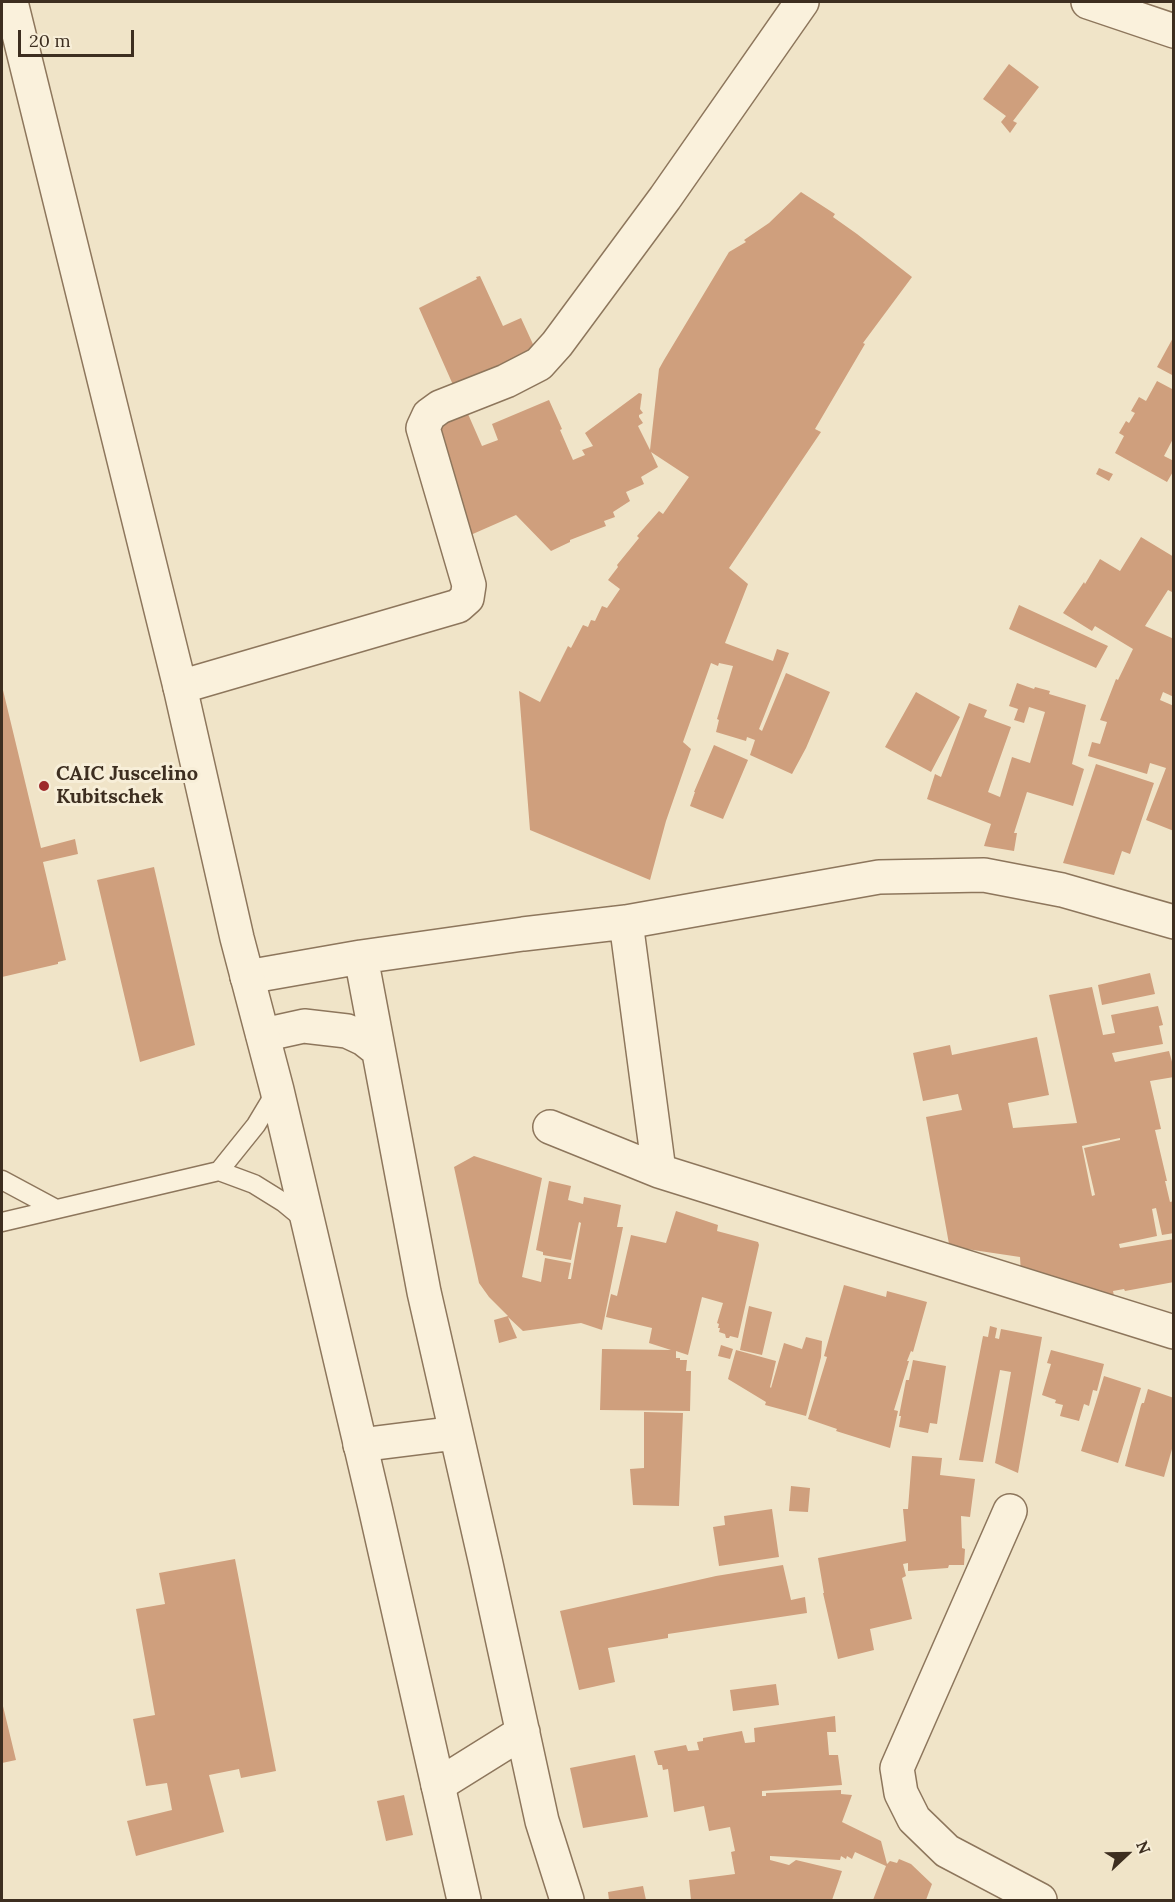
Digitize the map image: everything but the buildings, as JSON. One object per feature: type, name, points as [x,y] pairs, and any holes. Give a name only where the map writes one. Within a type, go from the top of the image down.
[{"type":"street","points":[[11,2],[180,687],[247,977],[277,1090],[464,1900]]},
{"type":"street","points":[[180,687],[458,606],[467,598],[470,585],[423,428],[429,416],[440,407],[506,381],[539,364],[557,344],[665,198],[802,2]]},
{"type":"street","points":[[1088,2],[1173,31]]},
{"type":"street","points":[[247,977],[361,957],[626,922],[879,877],[984,875],[1062,890],[1173,922]]},
{"type":"street","points":[[626,922],[659,1171]]},
{"type":"street","points":[[361,957],[424,1292],[542,1821],[567,1900]]},
{"type":"street","points":[[263,1035],[304,1026],[346,1031],[364,1039],[378,1050]]},
{"type":"street","points":[[550,1127],[659,1171],[1173,1332]]},
{"type":"street","points":[[360,1445],[456,1433]]},
{"type":"street","points":[[1010,1511],[897,1768],[901,1793],[914,1819],[947,1851],[1040,1900]]},
{"type":"street","points":[[438,1785],[523,1732]]},
{"type":"lane","points":[[219,1171],[256,1125],[277,1090]]},
{"type":"lane","points":[[2,1222],[219,1171],[254,1184],[284,1202],[308,1223]]},
{"type":"lane","points":[[2,1180],[56,1209]]},
{"type":"place","name":"CAIC Juscelino Kubitschek","points":[[44,786]]}]
